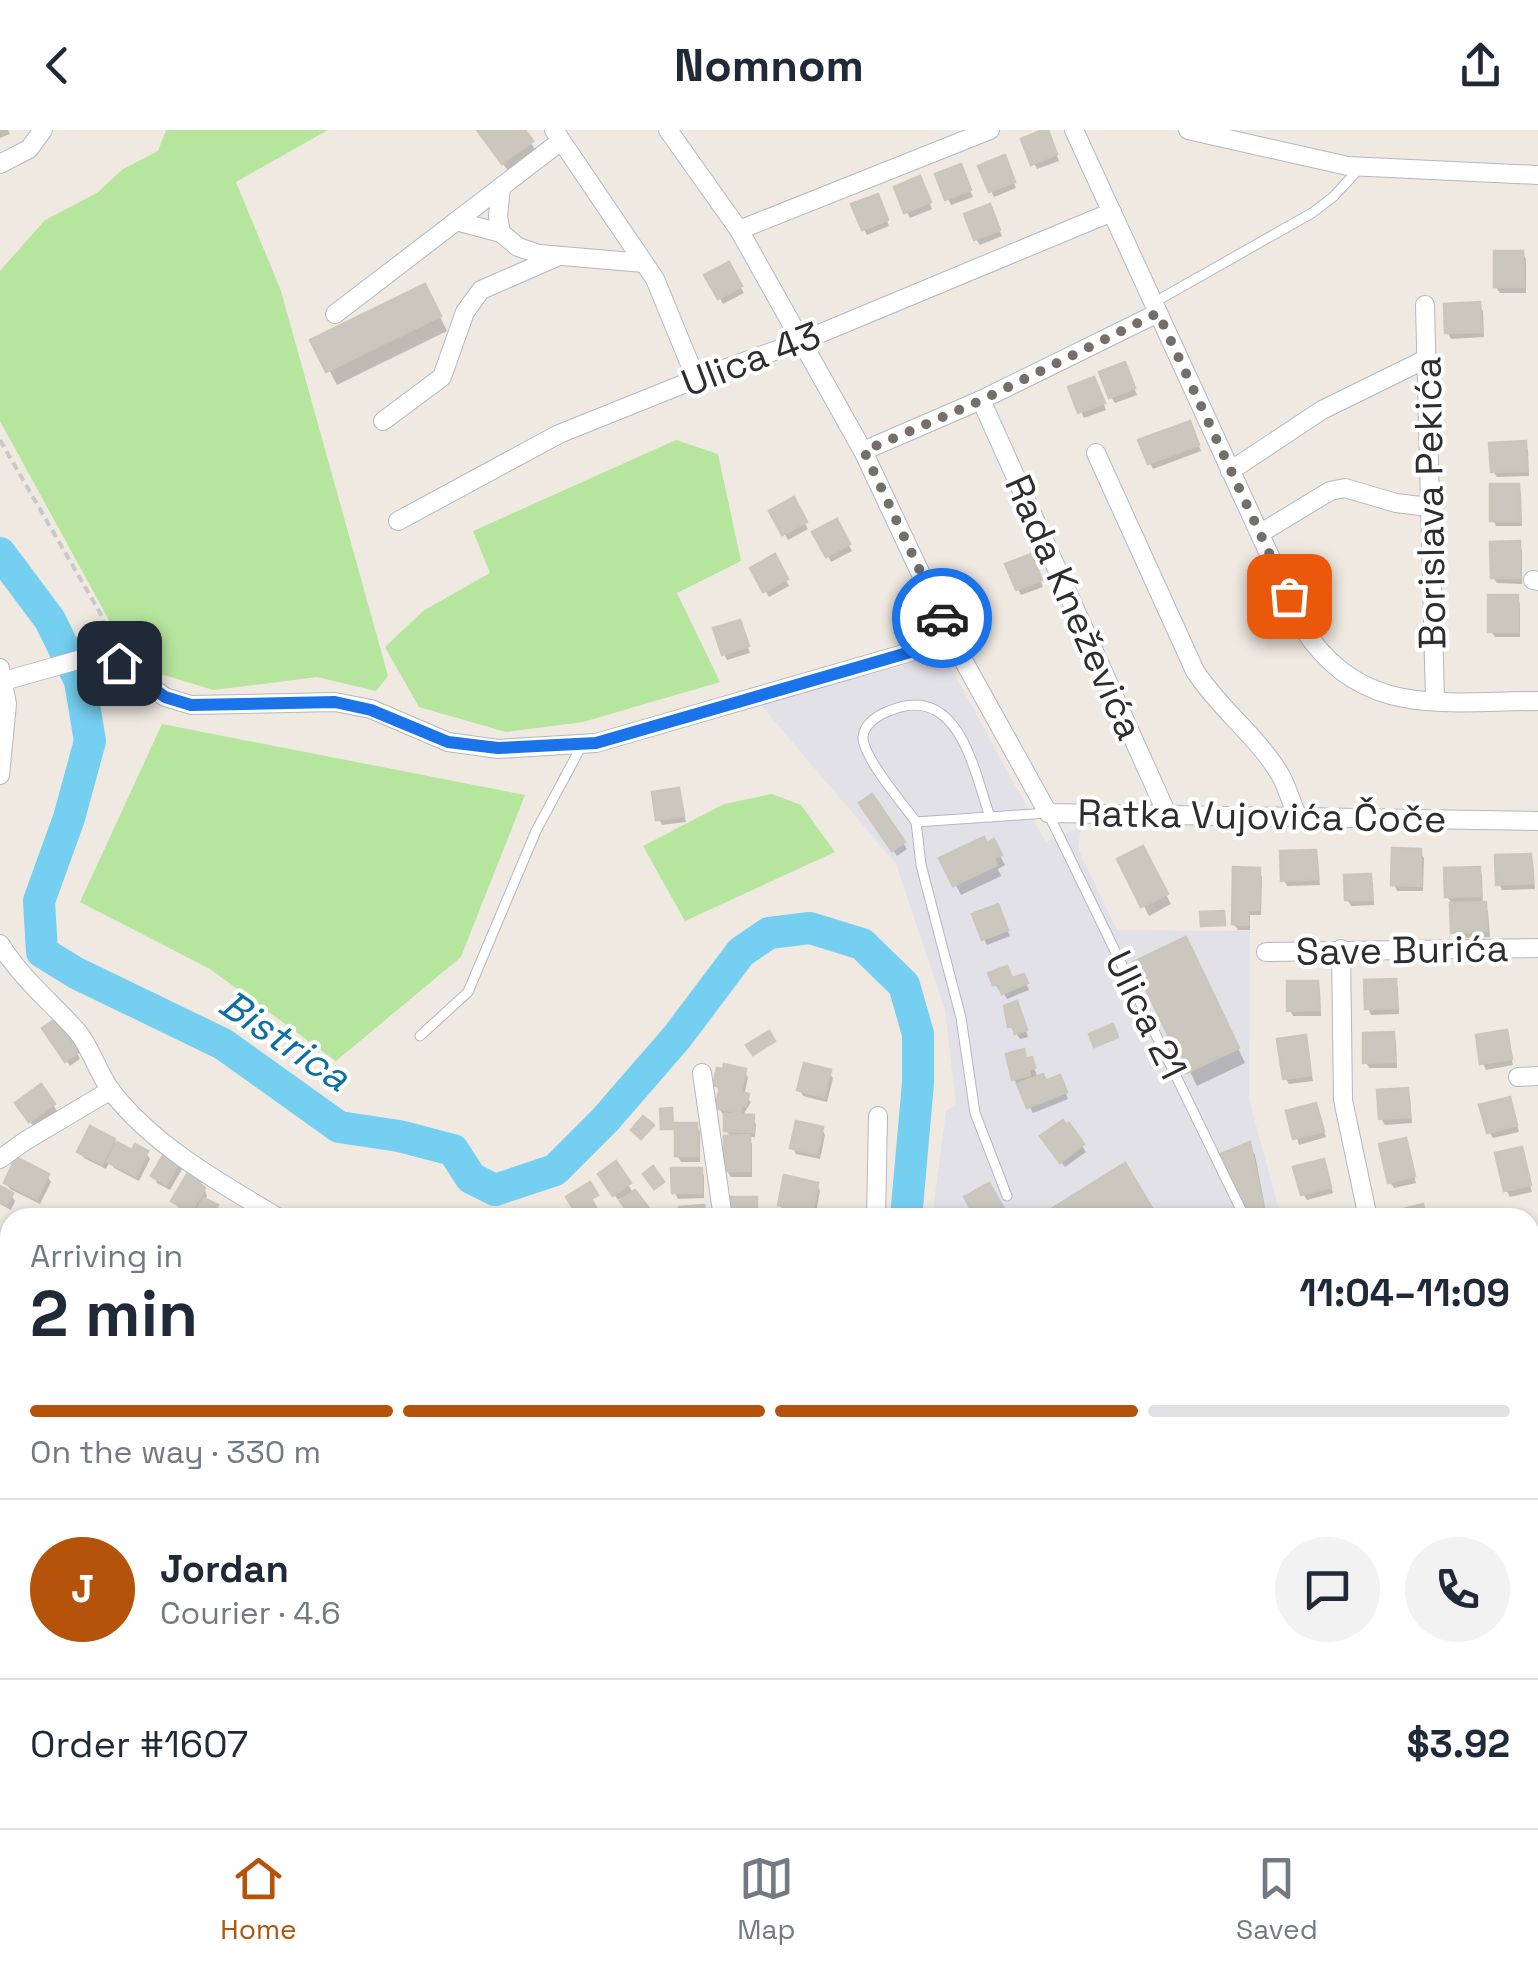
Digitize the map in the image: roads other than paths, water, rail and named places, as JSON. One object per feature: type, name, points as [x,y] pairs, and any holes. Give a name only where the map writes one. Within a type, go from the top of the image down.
[{"type":"street","points":[[0,164],[28,150],[43,130]]},
{"type":"street","name":"Ratka Vujovića Čoče","points":[[668,130],[739,230],[864,451],[952,640],[1048,812],[1538,821]]},
{"type":"street","points":[[739,230],[990,130]]},
{"type":"street","name":"Borislava Pekića","points":[[1074,130],[1303,628],[1320,656],[1377,692],[1408,700],[1538,701]]},
{"type":"street","points":[[1188,130],[1362,166],[1538,175]]},
{"type":"street","points":[[334,314],[501,187],[558,135],[655,279],[696,378]]},
{"type":"street","points":[[501,187],[501,232]]},
{"type":"street","name":"Ulica 43","points":[[398,520],[559,434],[696,378],[802,341],[1112,212]]},
{"type":"street","points":[[456,221],[501,232],[518,247],[539,254],[644,263]]},
{"type":"street","points":[[383,420],[442,377],[465,312],[481,290],[559,256]]},
{"type":"street","name":"Borislava Pekića","points":[[1425,304],[1435,700]]},
{"type":"street","points":[[864,451],[982,400],[1155,308]]},
{"type":"street","points":[[1230,471],[1322,410],[1426,359]]},
{"type":"street","name":"Rada Kneževića","points":[[982,400],[1168,814]]},
{"type":"street","points":[[1096,453],[1195,671],[1208,692],[1266,753],[1283,780],[1297,816]]},
{"type":"street","points":[[1260,532],[1330,491],[1344,488],[1396,503],[1429,506]]},
{"type":"street","points":[[0,775],[7,704],[2,674],[47,669],[100,656],[165,697],[191,705],[335,702],[371,710],[448,742],[498,748],[582,744],[952,640]]},
{"type":"street","points":[[0,944],[81,1036],[111,1090],[142,1124],[217,1182],[262,1208]]},
{"type":"street","name":"Save Burića","points":[[1266,952],[1538,948]]},
{"type":"street","points":[[1341,949],[1343,1100],[1366,1208]]},
{"type":"street","points":[[702,1073],[722,1208]]},
{"type":"street","points":[[1518,1077],[1538,1076]]},
{"type":"street","points":[[0,1160],[25,1140],[111,1090]]},
{"type":"street","points":[[876,1208],[878,1116]]},
{"type":"lane","points":[[1155,308],[1312,213],[1362,166]]},
{"type":"lane","points":[[990,817],[961,733],[936,709],[904,705],[870,723],[863,735],[866,750],[916,822],[921,866],[961,1018],[975,1112],[1007,1196]]},
{"type":"lane","points":[[420,1036],[468,992],[536,831],[582,744]]},
{"type":"lane","points":[[916,822],[1048,812]]},
{"type":"lane","name":"Ulica 21","points":[[1048,812],[1240,1208]]},
{"type":"waterway","name":"Bistrica","points":[[0,553],[50,620],[80,681],[90,741],[69,818],[39,901],[42,952],[76,973],[223,1044],[339,1127],[399,1136],[453,1150],[471,1178],[495,1190],[555,1170],[605,1120],[677,1037],[741,952],[769,933],[810,928],[862,944],[904,985],[918,1034],[918,1083],[907,1208]]}]
